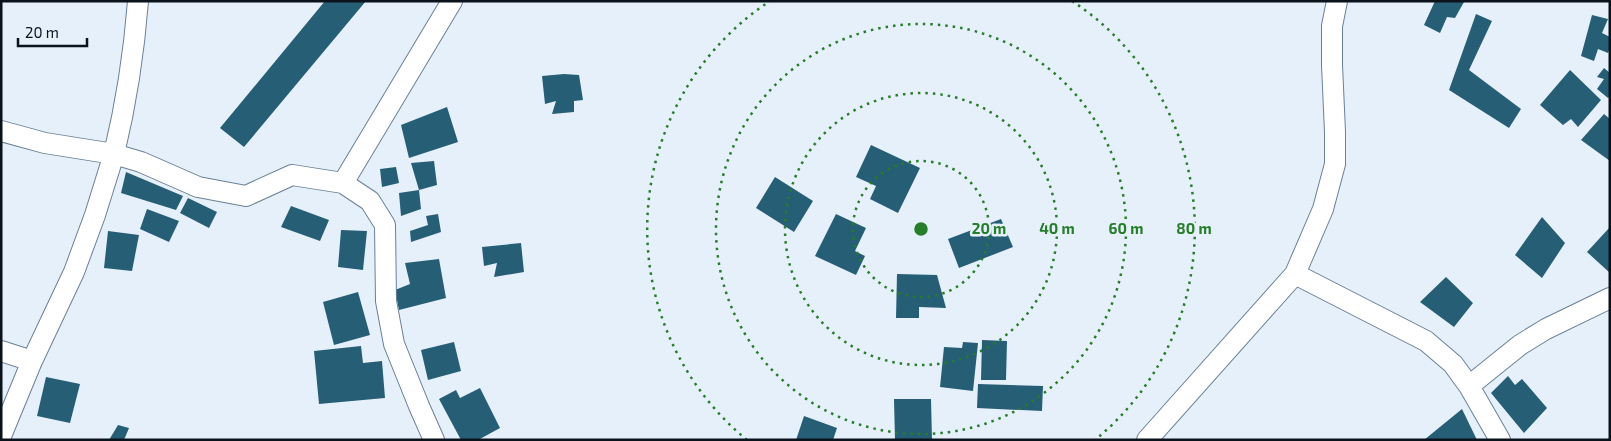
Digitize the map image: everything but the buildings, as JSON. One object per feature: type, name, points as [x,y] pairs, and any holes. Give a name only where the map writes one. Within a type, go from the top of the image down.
[{"type":"street","points":[[1,436],[32,361],[74,272],[95,215],[114,154],[124,113],[138,1]]},
{"type":"street","points":[[343,184],[452,1]]},
{"type":"street","points":[[1147,440],[1295,274],[1323,209],[1335,164],[1332,26],[1336,1]]},
{"type":"street","points":[[1,131],[44,143],[114,154],[142,162],[198,187],[246,196],[292,175],[343,184],[370,201],[384,225],[386,302],[394,344],[418,406],[434,440]]},
{"type":"street","points":[[1295,274],[1426,341],[1453,364],[1469,386],[1500,440]]},
{"type":"street","points":[[1469,386],[1520,345],[1546,329],[1610,298]]},
{"type":"street","points":[[1,351],[32,361]]}]
